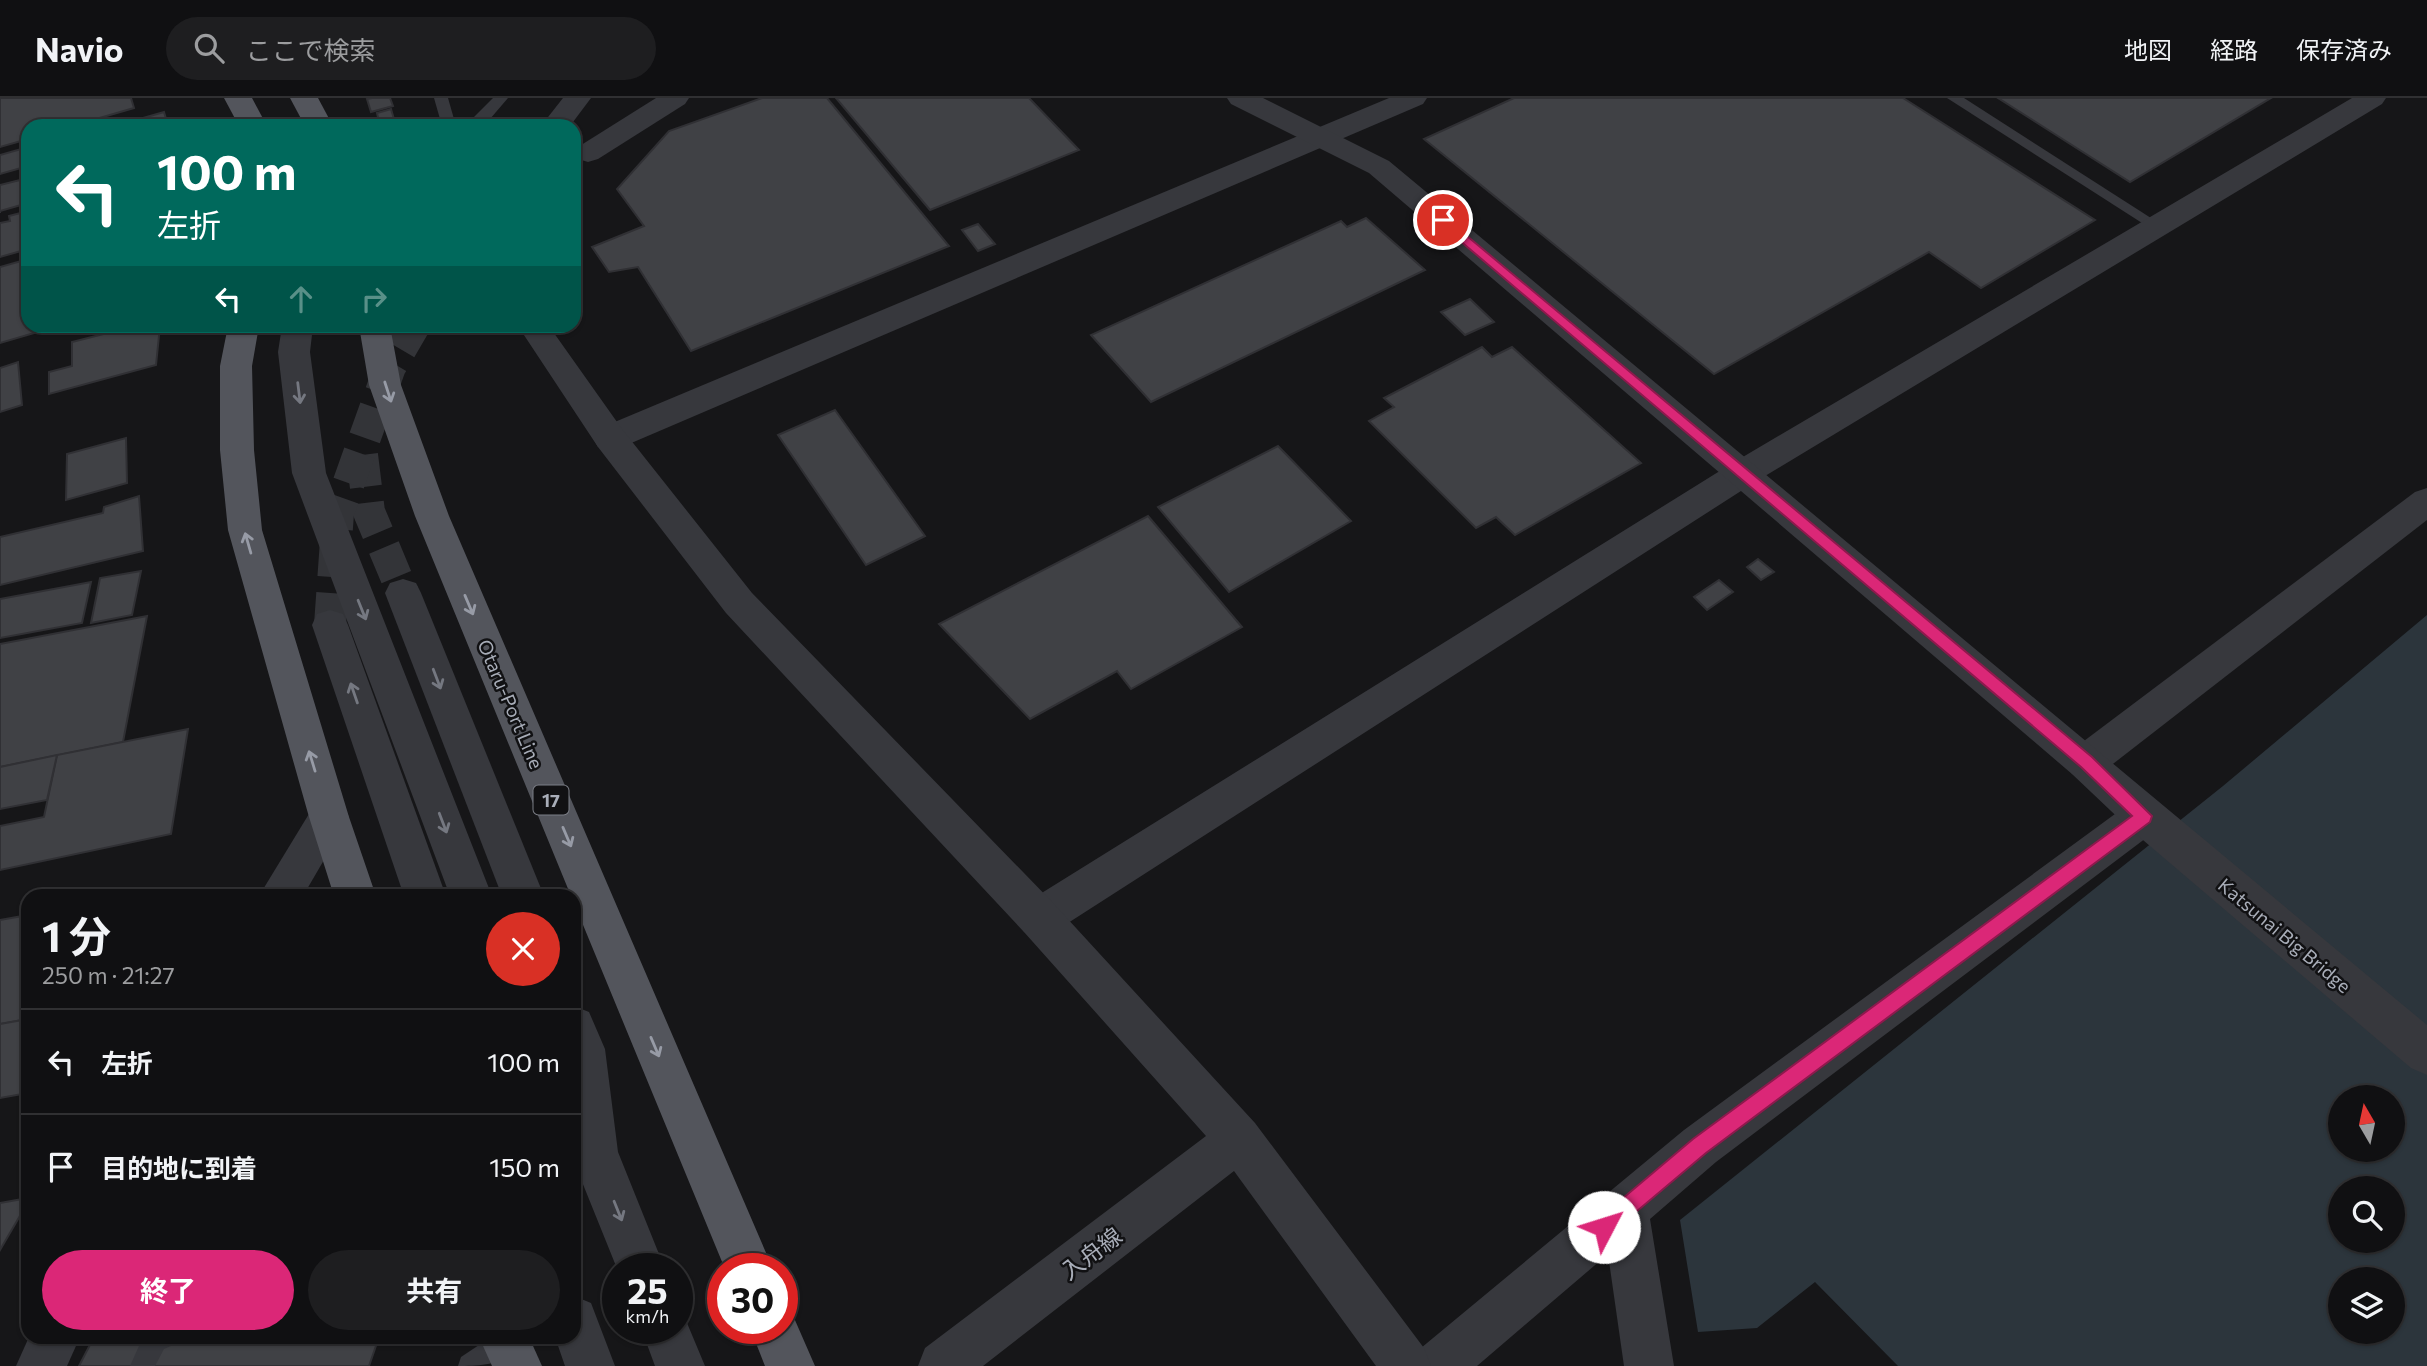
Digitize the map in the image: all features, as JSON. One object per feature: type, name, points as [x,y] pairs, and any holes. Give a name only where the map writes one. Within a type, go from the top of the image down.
[{"type":"main road","points":[[239,98],[250,119]]},
{"type":"main road","points":[[304,98],[315,119]]},
{"type":"main road","points":[[242,333],[236,366],[237,450],[245,530],[353,889]]},
{"type":"main road","name":"Otaru-Port Line","points":[[375,333],[385,385],[432,516],[741,1253]]},
{"type":"main road","points":[[781,1344],[790,1366]]},
{"type":"street","points":[[560,119],[577,98]]},
{"type":"street","points":[[588,153],[675,98]]},
{"type":"street","name":"Katsunai Big Bridge","points":[[1241,98],[1324,137],[1379,167],[2087,762],[2144,816],[2427,1053]]},
{"type":"street","points":[[610,438],[1413,98]]},
{"type":"street","points":[[1039,918],[1743,472],[2372,98]]},
{"type":"street","points":[[296,333],[294,352],[309,473],[468,889]]},
{"type":"street","points":[[538,333],[610,438],[739,603],[1039,918],[1239,1139],[1406,1366]]},
{"type":"street","points":[[2087,762],[2427,501]]},
{"type":"street","points":[[403,593],[520,889]]},
{"type":"street","points":[[330,625],[423,889]]},
{"type":"street","points":[[1439,1366],[1700,1146],[2144,816]]},
{"type":"street","points":[[284,889],[329,817]]},
{"type":"street","points":[[581,1044],[585,1138],[634,1253]]},
{"type":"street","name":"入舟線","points":[[943,1366],[1239,1139]]},
{"type":"street","points":[[1625,1209],[1649,1366]]},
{"type":"street","points":[[581,1340],[590,1366]]},
{"type":"street","points":[[41,1366],[52,1344]]},
{"type":"street","points":[[671,1344],[680,1366]]},
{"type":"lane","points":[[441,98],[447,119]]},
{"type":"lane","points":[[483,119],[501,98]]},
{"type":"lane","points":[[1954,98],[2158,227]]},
{"type":"lane","points":[[142,1366],[153,1344]]},
{"type":"shaded area","points":[[2427,615],[2427,1366],[1898,1366],[1815,1282],[1757,1328],[1698,1332],[1680,1220],[2223,786]]},
{"type":"building","points":[[0,98],[131,98],[134,108],[96,119],[21,119],[21,141],[0,147]]},
{"type":"building","points":[[390,98],[393,106],[371,112],[367,99]]},
{"type":"building","points":[[762,98],[827,98],[949,246],[691,351],[638,267],[609,272],[592,247],[644,226],[617,189],[669,131]]},
{"type":"building","points":[[836,98],[1029,98],[1079,150],[930,210]]},
{"type":"building","points":[[1514,98],[1903,98],[2095,220],[1981,288],[1929,252],[1714,374],[1424,139]]},
{"type":"building","points":[[1998,98],[2271,98],[2130,182]]},
{"type":"building","points":[[391,109],[394,119],[378,119],[377,113]]},
{"type":"building","points":[[164,112],[166,119],[140,119]]},
{"type":"building","points":[[21,149],[21,168],[0,174],[0,155]]},
{"type":"building","points":[[20,180],[21,205],[0,211],[0,185]]},
{"type":"building","points":[[21,213],[21,251],[0,257],[0,223],[10,221],[9,216]]},
{"type":"building","points":[[1366,218],[1425,270],[1151,402],[1091,335],[1341,221],[1347,227]]},
{"type":"building","points":[[978,224],[995,244],[978,251],[962,230]]},
{"type":"building","points":[[21,261],[21,333],[34,333],[0,343],[0,267]]},
{"type":"building","points":[[1470,299],[1494,322],[1465,335],[1441,312]]},
{"type":"building","points":[[107,333],[159,333],[156,365],[49,394],[49,372],[72,366],[72,342]]},
{"type":"building","points":[[1482,347],[1492,357],[1512,347],[1641,463],[1515,535],[1496,517],[1476,528],[1369,421],[1394,407],[1384,398]]},
{"type":"building","points":[[18,362],[22,405],[0,412],[0,368]]},
{"type":"building","points":[[835,410],[925,536],[866,565],[778,435]]},
{"type":"building","points":[[126,438],[127,483],[66,500],[67,454]]},
{"type":"building","points":[[1278,446],[1351,521],[1229,592],[1158,507]]},
{"type":"building","points":[[139,496],[143,551],[0,585],[0,537],[103,513],[104,507]]},
{"type":"building","points":[[1148,516],[1242,627],[1131,689],[1117,671],[1030,719],[939,624]]},
{"type":"building","points":[[1758,559],[1774,572],[1761,580],[1747,567]]},
{"type":"building","points":[[141,571],[132,615],[91,623],[100,578]]},
{"type":"building","points":[[1719,580],[1733,592],[1707,610],[1694,597]]},
{"type":"building","points":[[91,582],[82,623],[0,638],[0,599]]},
{"type":"building","points":[[147,616],[123,742],[0,767],[0,644]]},
{"type":"building","points":[[188,729],[171,834],[0,870],[0,826],[44,817],[57,755]]},
{"type":"building","points":[[57,755],[47,800],[0,809],[0,767]]},
{"type":"building","points":[[21,916],[21,1020],[0,1024],[0,920]]},
{"type":"building","points":[[21,1020],[21,1094],[0,1098],[0,1024]]},
{"type":"building","points":[[21,1199],[21,1214],[0,1250],[0,1203]]},
{"type":"building","points":[[90,1344],[377,1344],[369,1366],[79,1366]]},
{"type":"tunnel","points":[[330,625],[338,513],[390,367],[410,333]]},
{"type":"tunnel","points":[[362,455],[369,512],[403,593]]},
{"type":"route","points":[[1443,220],[2087,762],[2144,816],[1700,1146],[1604,1227]]}]
